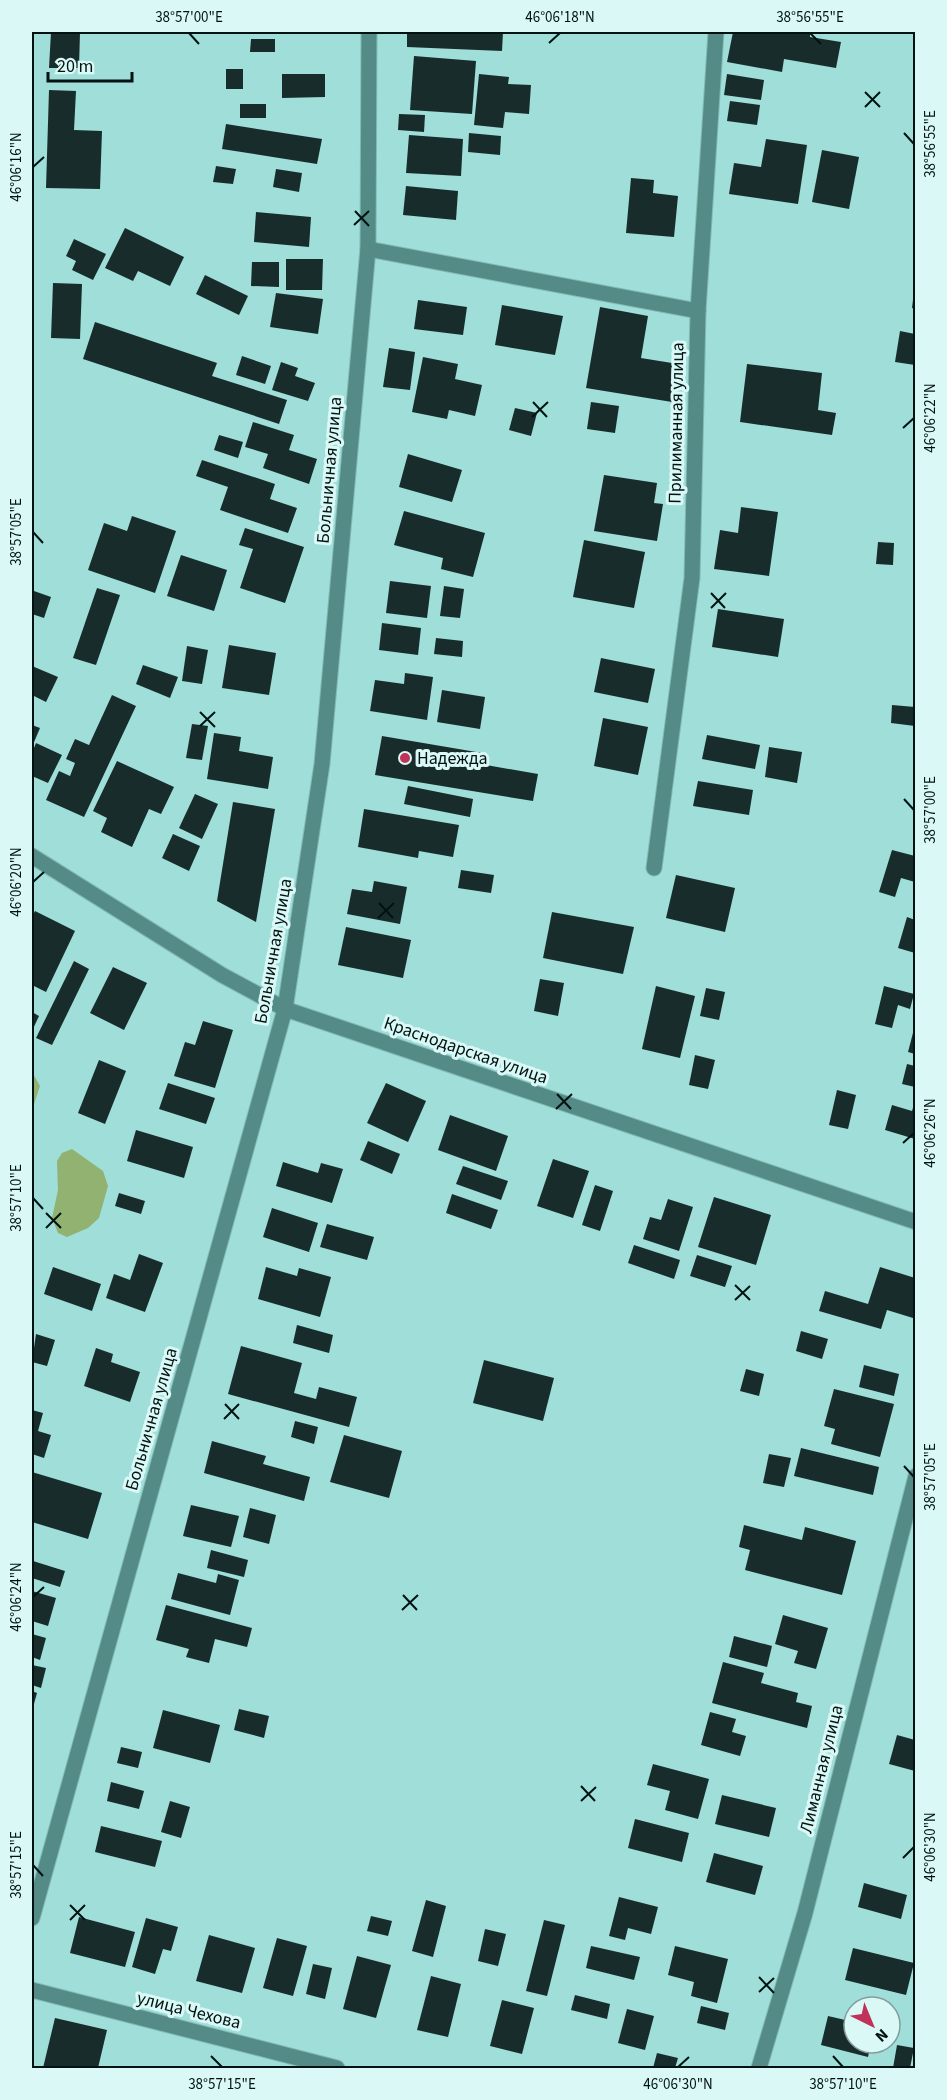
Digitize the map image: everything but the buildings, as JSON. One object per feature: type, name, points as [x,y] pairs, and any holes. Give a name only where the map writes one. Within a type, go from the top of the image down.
[{"type":"street","name":"Больничная улица","points":[[32,1918],[285,1009],[322,764],[368,249],[369,32]]},
{"type":"street","name":"Прилиманная улица","points":[[654,868],[663,814],[692,578],[698,312],[716,32]]},
{"type":"street","points":[[368,249],[698,312]]},
{"type":"street","name":"Краснодарская улица","points":[[32,856],[222,975],[285,1009],[915,1222]]},
{"type":"street","name":"Лиманная улица","points":[[759,2068],[805,1913],[915,1476]]},
{"type":"street","name":"улица Чехова","points":[[32,1990],[337,2068]]},
{"type":"green space","points":[[32,1072],[40,1086],[32,1110]]},
{"type":"green space","points":[[72,1149],[103,1171],[108,1186],[99,1218],[88,1228],[67,1237],[58,1233],[52,1218],[58,1190],[57,1161],[62,1153]]},
{"type":"place","name":"Надежда","points":[[405,758]]}]
